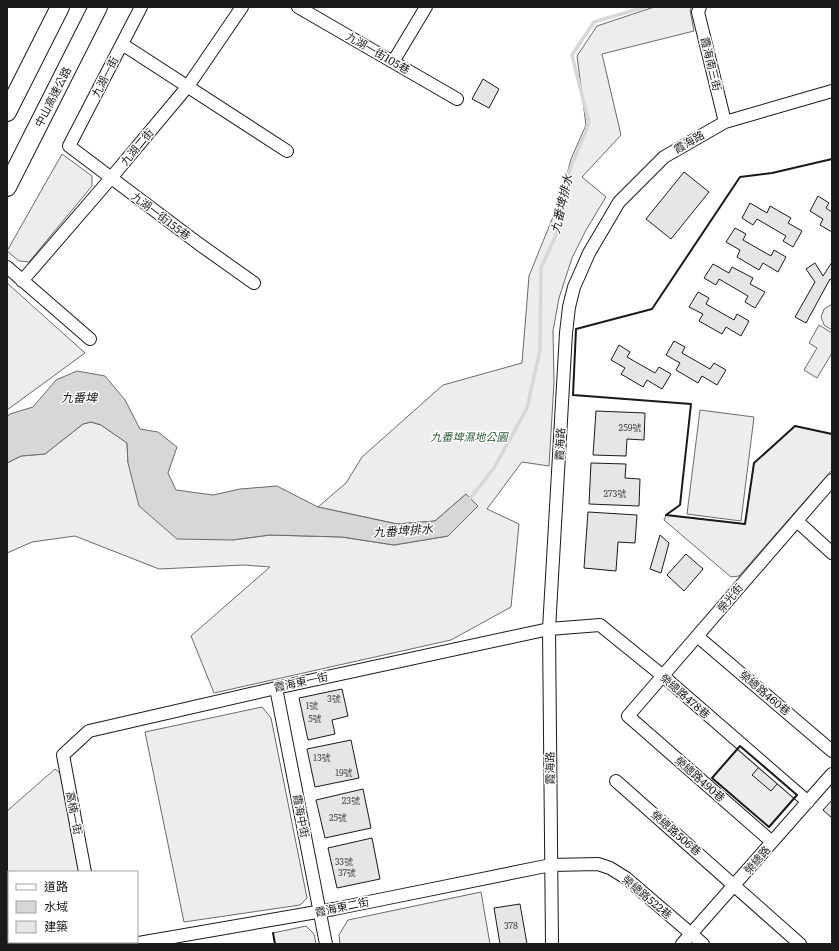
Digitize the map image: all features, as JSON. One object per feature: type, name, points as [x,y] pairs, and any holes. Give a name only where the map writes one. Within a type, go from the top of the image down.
[{"type":"highway","points":[[7,112],[60,7]]},
{"type":"highway","name":"中山高速公路","points":[[7,186],[98,7]]},
{"type":"street","name":"九湖一街","points":[[69,146],[141,7]]},
{"type":"street","name":"九湖二街","points":[[22,281],[188,86],[242,7]]},
{"type":"street","name":"九湖一街105巷","points":[[298,7],[457,99]]},
{"type":"street","points":[[394,62],[426,7]]},
{"type":"street","name":"霞海南三街","points":[[700,7],[698,12],[725,122]]},
{"type":"street","points":[[122,44],[287,151]]},
{"type":"street","name":"霞海路","points":[[552,944],[549,629],[566,332],[569,308],[574,287],[602,228],[619,202],[664,157],[725,122],[832,91]]},
{"type":"street","name":"九湖一街155巷","points":[[69,146],[254,283]]},
{"type":"street","points":[[7,268],[90,339]]},
{"type":"street","name":"榮光街","points":[[628,716],[832,480]]},
{"type":"street","points":[[797,521],[832,553]]},
{"type":"street","name":"榮總路478巷","points":[[549,629],[600,625],[663,676],[808,802]]},
{"type":"street","name":"霞海東一街","points":[[63,755],[88,731],[276,688],[549,629]]},
{"type":"street","name":"榮總路460巷","points":[[697,636],[832,751]]},
{"type":"street","name":"霞海中街","points":[[276,688],[326,944]]},
{"type":"street","name":"榮總路490巷","points":[[628,716],[772,842]]},
{"type":"street","name":"高楠一街","points":[[63,755],[85,871]]},
{"type":"street","name":"榮總路","points":[[682,944],[735,886],[832,774]]},
{"type":"street","name":"榮總路506巷","points":[[616,781],[800,944]]},
{"type":"street","name":"榮總路522巷","points":[[551,865],[577,863],[598,864],[610,868],[626,878],[691,934]]},
{"type":"street","name":"霞海東二街","points":[[138,943],[319,912],[551,865]]},
{"type":"street","points":[[691,934],[703,944]]},
{"type":"shaded area","name":"九番埤濕地公園","points":[[654,7],[692,7],[690,10],[694,31],[602,54],[621,135],[582,177],[606,197],[586,230],[572,258],[559,298],[553,331],[554,382],[549,466],[522,462],[487,509],[519,524],[511,607],[451,640],[214,693],[191,636],[270,567],[244,565],[159,569],[75,536],[32,542],[7,553],[7,463],[21,456],[45,454],[83,424],[91,422],[101,425],[127,443],[128,463],[232,540],[270,535],[342,537],[394,545],[448,536],[466,494],[435,521],[397,524],[318,507],[346,483],[362,457],[443,385],[522,363],[529,276],[561,197],[571,159],[586,125],[577,56],[597,26]]},
{"type":"shaded area","points":[[62,154],[92,176],[92,186],[29,262],[19,261],[7,251]]},
{"type":"shaded area","points":[[7,283],[85,353],[7,410]]},
{"type":"shaded area","points":[[832,304],[832,330],[824,325],[821,317],[824,309]]},
{"type":"shaded area","points":[[819,325],[832,333],[832,353],[817,378],[804,370],[817,348],[809,343]]},
{"type":"shaded area","points":[[700,410],[754,417],[741,521],[687,514]]},
{"type":"shaded area","points":[[795,426],[832,434],[832,470],[739,576],[731,577],[664,520],[666,515],[745,524],[754,463]]},
{"type":"shaded area","points":[[262,707],[271,718],[307,898],[300,905],[184,922],[145,732]]},
{"type":"shaded area","points":[[740,746],[797,795],[769,827],[712,778]]},
{"type":"shaded area","points":[[55,769],[60,773],[80,871],[8,871],[8,943],[88,943],[87,944],[7,944],[7,811]]},
{"type":"shaded area","points":[[481,892],[490,944],[340,944],[339,935],[348,920]]},
{"type":"shaded area","points":[[306,926],[314,934],[316,944],[275,944],[273,933]]},
{"type":"water","name":"九番埤","points":[[77,371],[105,376],[125,400],[140,429],[158,432],[177,447],[168,473],[176,490],[213,495],[240,489],[277,486],[318,507],[397,524],[435,521],[466,494],[478,506],[448,536],[394,545],[342,537],[270,535],[232,540],[177,539],[139,506],[128,463],[127,443],[101,425],[91,422],[83,424],[45,454],[21,456],[7,463],[7,417],[10,414],[33,407],[56,380]]},
{"type":"building","points":[[483,79],[499,89],[489,108],[472,99]]},
{"type":"building","points":[[684,172],[709,192],[671,239],[646,219]]},
{"type":"building","points":[[818,196],[829,203],[826,208],[832,212],[832,232],[820,225],[823,219],[810,211]]},
{"type":"building","points":[[750,203],[767,213],[770,206],[791,218],[788,223],[802,231],[793,247],[783,241],[786,236],[757,219],[753,225],[742,218]]},
{"type":"building","points":[[735,228],[746,234],[743,240],[771,256],[774,250],[786,257],[778,272],[763,263],[759,270],[737,257],[740,250],[726,242]]},
{"type":"building","points":[[832,262],[832,280],[830,279],[806,323],[795,317],[815,282],[806,269],[815,263],[823,276]]},
{"type":"building","points":[[713,264],[729,273],[732,267],[753,278],[750,284],[765,292],[755,308],[745,302],[748,296],[719,279],[716,285],[704,278]]},
{"type":"building","points":[[698,292],[709,298],[706,304],[734,320],[737,314],[749,321],[741,336],[726,327],[722,334],[699,321],[703,314],[689,307]]},
{"type":"building","points":[[674,341],[685,347],[682,353],[710,369],[714,363],[726,370],[717,385],[702,376],[698,383],[676,370],[680,363],[666,355]]},
{"type":"building","points":[[619,345],[630,352],[627,357],[655,373],[659,367],[671,374],[662,389],[647,380],[643,387],[621,374],[625,368],[611,360]]},
{"type":"building","points":[[596,411],[645,413],[644,440],[627,439],[626,456],[593,455]]},
{"type":"building","points":[[591,463],[626,464],[625,478],[640,479],[639,506],[589,504]]},
{"type":"building","points":[[588,512],[637,515],[635,543],[618,542],[616,571],[584,568]]},
{"type":"building","points":[[660,535],[669,543],[661,573],[650,569]]},
{"type":"building","points":[[686,554],[703,569],[684,591],[667,575]]},
{"type":"building","points":[[342,689],[348,716],[332,720],[335,734],[308,740],[299,698]]},
{"type":"building","points":[[351,740],[359,778],[315,787],[307,749]]},
{"type":"building","points":[[759,767],[778,783],[771,791],[752,775]]},
{"type":"building","points":[[363,789],[371,828],[325,838],[316,800]]},
{"type":"building","points":[[832,800],[832,818],[823,810]]},
{"type":"building","points":[[372,838],[380,879],[337,888],[328,848]]},
{"type":"building","points":[[520,904],[527,944],[500,944],[494,908]]},
{"type":"waterway","name":"九番埤排水","points":[[468,501],[494,468],[527,408],[540,350],[541,268],[559,228],[569,172],[589,123],[572,55],[594,22],[645,7]]},
{"type":"wall","points":[[666,515],[680,505],[691,404],[573,395],[576,329],[652,309],[740,177],[772,173],[832,159]]},
{"type":"wall","points":[[666,515],[745,524],[754,463],[795,426],[832,434]]},
{"type":"wall","points":[[740,746],[797,795],[769,827],[712,778],[740,746]]},
{"type":"wall","points":[[273,933],[275,944]]}]
